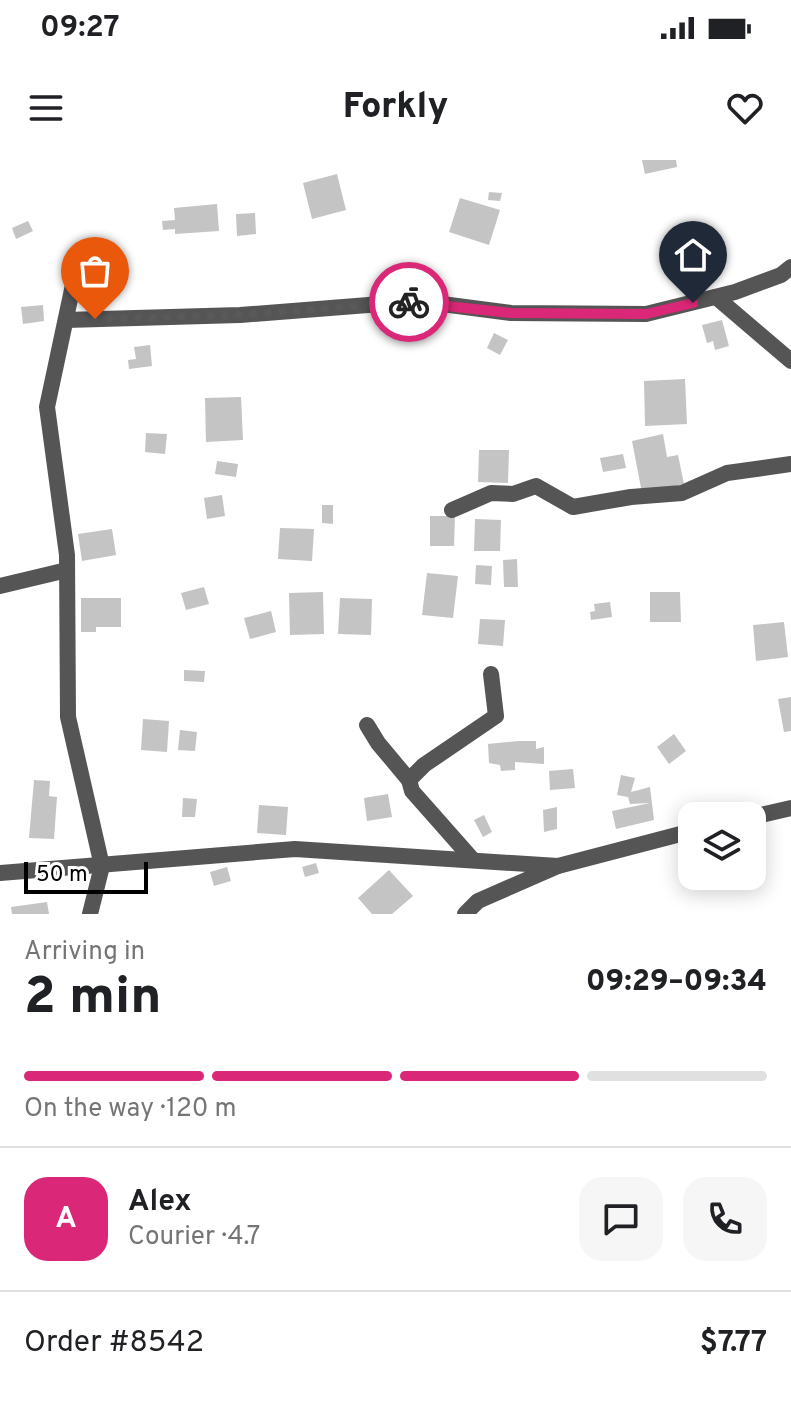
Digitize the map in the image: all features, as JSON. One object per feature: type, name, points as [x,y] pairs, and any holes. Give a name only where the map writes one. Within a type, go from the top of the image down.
[{"type":"street","points":[[66,320],[240,315],[419,301],[511,313],[646,314],[716,297],[781,275],[791,267]]},
{"type":"street","points":[[73,285],[47,407],[67,570],[68,717],[102,866],[90,914]]},
{"type":"street","points":[[716,297],[791,361]]},
{"type":"street","points":[[452,510],[491,493],[513,494],[536,486],[573,507],[631,497],[682,493],[727,473],[791,464]]},
{"type":"street","points":[[0,586],[67,570]]},
{"type":"street","points":[[409,780],[424,765],[496,716],[491,674]]},
{"type":"street","points":[[367,725],[409,780],[412,791],[473,860]]},
{"type":"street","points":[[766,814],[791,808]]},
{"type":"street","points":[[465,914],[478,901],[558,866],[678,835]]},
{"type":"street","points":[[0,873],[295,849],[558,866]]},
{"type":"building","points":[[642,160],[676,160],[677,167],[645,174]]},
{"type":"building","points":[[337,174],[346,210],[312,219],[303,183]]},
{"type":"building","points":[[489,192],[502,193],[500,201],[488,200]]},
{"type":"building","points":[[460,198],[500,210],[489,245],[449,232]]},
{"type":"building","points":[[217,204],[219,231],[175,234],[175,229],[163,230],[162,221],[175,220],[174,208]]},
{"type":"building","points":[[255,213],[256,234],[237,236],[236,214]]},
{"type":"building","points":[[28,221],[33,231],[16,239],[12,228]]},
{"type":"building","points":[[88,249],[93,278],[72,282],[68,252]]},
{"type":"building","points":[[43,305],[44,321],[23,324],[21,307]]},
{"type":"building","points":[[722,320],[729,346],[715,350],[713,341],[707,343],[702,325]]},
{"type":"building","points":[[494,333],[508,340],[500,355],[487,348]]},
{"type":"building","points":[[150,345],[152,366],[129,369],[128,360],[136,359],[134,347]]},
{"type":"building","points":[[685,379],[687,424],[645,426],[644,381]]},
{"type":"building","points":[[241,397],[243,440],[206,442],[205,398]]},
{"type":"building","points":[[146,433],[167,434],[165,454],[145,452]]},
{"type":"building","points":[[663,434],[667,457],[678,455],[684,484],[642,493],[632,441]]},
{"type":"building","points":[[479,450],[509,450],[508,483],[478,482]]},
{"type":"building","points":[[623,454],[626,468],[603,472],[600,458]]},
{"type":"building","points":[[217,461],[238,464],[236,477],[215,474]]},
{"type":"building","points":[[222,495],[225,516],[207,519],[204,498]]},
{"type":"building","points":[[322,505],[333,505],[333,524],[322,523]]},
{"type":"building","points":[[430,516],[455,516],[454,546],[430,546]]},
{"type":"building","points":[[475,519],[501,520],[500,551],[474,551]]},
{"type":"building","points":[[280,528],[314,529],[312,561],[278,559]]},
{"type":"building","points":[[112,529],[116,555],[82,561],[78,534]]},
{"type":"building","points":[[517,559],[518,587],[504,587],[503,560]]},
{"type":"building","points":[[476,565],[492,566],[491,585],[475,584]]},
{"type":"building","points":[[427,573],[458,576],[453,618],[422,615]]},
{"type":"building","points":[[204,587],[209,604],[186,610],[181,593]]},
{"type":"building","points":[[323,592],[324,634],[290,635],[289,593]]},
{"type":"building","points":[[650,592],[680,592],[681,622],[650,622]]},
{"type":"building","points":[[81,598],[121,598],[121,627],[96,627],[96,632],[81,632]]},
{"type":"building","points":[[340,598],[372,599],[371,635],[338,634]]},
{"type":"building","points":[[610,602],[612,617],[591,620],[590,612],[595,611],[594,604]]},
{"type":"building","points":[[271,611],[276,632],[250,639],[244,618]]},
{"type":"building","points":[[480,619],[505,620],[503,646],[478,644]]},
{"type":"building","points":[[784,622],[788,657],[756,661],[753,625]]},
{"type":"building","points":[[184,670],[205,671],[204,682],[184,681]]},
{"type":"building","points":[[791,697],[791,731],[784,732],[778,699]]},
{"type":"building","points":[[143,719],[169,721],[167,752],[141,750]]},
{"type":"building","points":[[180,730],[197,732],[195,751],[178,750]]},
{"type":"building","points":[[674,734],[686,751],[669,764],[657,747]]},
{"type":"building","points":[[536,741],[536,749],[544,747],[544,764],[515,762],[515,770],[501,771],[500,765],[489,763],[488,744]]},
{"type":"building","points":[[573,769],[575,788],[550,790],[549,771]]},
{"type":"building","points":[[621,775],[635,778],[631,792],[650,787],[654,820],[616,829],[612,811],[650,803],[630,804],[628,797],[617,795]]},
{"type":"building","points":[[34,780],[50,781],[49,796],[57,797],[54,839],[29,838]]},
{"type":"building","points":[[388,794],[392,817],[367,821],[364,798]]},
{"type":"building","points":[[183,798],[197,799],[195,817],[182,817]]},
{"type":"building","points":[[259,805],[288,807],[286,835],[257,833]]},
{"type":"building","points":[[557,807],[557,829],[544,832],[543,810]]},
{"type":"building","points":[[484,815],[492,832],[483,837],[474,820]]},
{"type":"building","points":[[316,863],[319,873],[305,877],[302,867]]},
{"type":"building","points":[[227,867],[231,881],[214,886],[210,872]]},
{"type":"building","points":[[389,870],[413,896],[392,914],[372,914],[358,898]]},
{"type":"building","points":[[47,902],[49,914],[12,914],[11,907]]},
{"type":"way so far","points":[[95,319],[240,315],[409,302]]},
{"type":"route","points":[[409,302],[511,313],[646,314],[693,303]]}]
